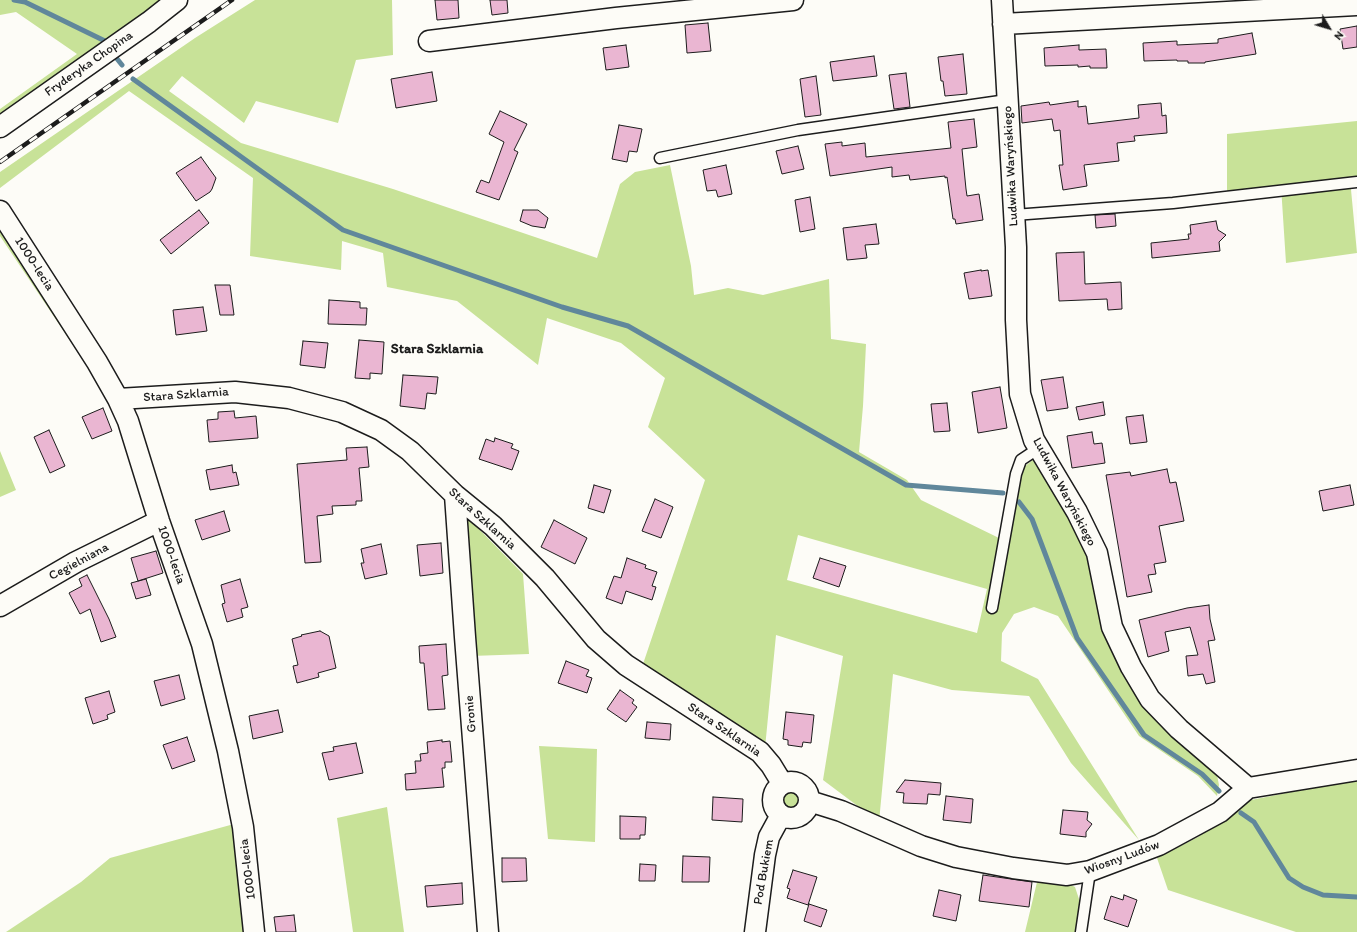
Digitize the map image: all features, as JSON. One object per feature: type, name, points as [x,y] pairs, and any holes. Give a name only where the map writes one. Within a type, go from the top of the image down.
[{"type":"street","name":"Fryderyka Chopina","points":[[0,127],[149,22],[177,0]]},
{"type":"street","points":[[429,40],[616,18],[793,0]]},
{"type":"street","name":"Ludwika Waryńskiego","points":[[1002,0],[1016,247],[1016,320],[1020,394],[1034,440],[1077,512],[1096,553],[1112,627],[1131,667],[1150,699],[1179,729],[1248,788]]},
{"type":"street","points":[[1003,24],[1357,5]]},
{"type":"street","name":"1000-lecia","points":[[0,211],[97,362],[118,399],[128,421],[159,522],[202,644],[228,751],[243,827],[254,932]]},
{"type":"street","name":"Stara Szklarnia","points":[[118,399],[235,392],[289,398],[342,412],[382,430],[410,452],[455,495],[492,526],[545,578],[596,639],[608,650],[626,665],[760,752],[771,765],[782,783]]},
{"type":"street","name":"Gronie","points":[[455,495],[488,932]]},
{"type":"street","name":"Cegielniana","points":[[0,606],[76,562],[159,522]]},
{"type":"street","points":[[1248,788],[1357,770]]},
{"type":"street","points":[[793,781],[803,786],[807,790],[809,801],[808,807],[799,816],[793,818],[787,818],[777,812],[772,802],[775,791],[782,783],[793,781]]},
{"type":"street","name":"Wiosny Ludów","points":[[809,801],[841,811],[921,846],[956,857],[1013,868],[1067,875],[1090,871],[1159,845],[1220,812],[1248,788]]},
{"type":"street","name":"Pod Bukiem","points":[[755,932],[766,849],[769,837],[781,815]]},
{"type":"lane","points":[[660,158],[798,130],[1007,100]]},
{"type":"lane","points":[[1014,215],[1173,203],[1357,182]]},
{"type":"lane","points":[[992,608],[1016,474],[1022,460],[1039,448]]},
{"type":"lane","points":[[1082,932],[1090,871]]},
{"type":"green space","points":[[0,0],[165,0],[0,119],[0,109],[77,54],[16,12],[0,15]]},
{"type":"green space","points":[[255,0],[392,0],[393,55],[356,60],[338,123],[256,101],[244,123],[182,76],[169,91],[241,143],[393,189],[597,258],[620,184],[635,172],[670,165],[691,266],[694,295],[728,288],[763,295],[829,279],[831,339],[866,344],[859,452],[907,480],[921,500],[999,538],[1024,467],[1035,458],[1069,510],[1093,567],[1108,643],[1148,706],[1216,770],[1219,785],[1217,796],[1198,776],[1139,736],[1058,616],[1034,607],[1014,614],[1002,633],[1001,661],[1038,679],[1139,840],[1071,763],[1029,696],[952,690],[893,674],[879,822],[823,780],[843,656],[776,635],[765,748],[643,664],[705,480],[648,427],[665,378],[621,343],[547,318],[538,365],[457,301],[387,287],[383,253],[342,241],[341,270],[250,256],[253,178],[129,91],[0,188],[0,172],[195,38]],"holes":[[[798,535],[987,589],[977,633],[787,580]]]},
{"type":"green space","points":[[1357,121],[1357,178],[1350,179],[1357,253],[1286,263],[1281,186],[1227,191],[1227,134]]},
{"type":"green space","points":[[0,223],[87,357],[87,366],[0,236]]},
{"type":"green space","points":[[0,451],[16,490],[0,497]]},
{"type":"green space","points":[[467,517],[523,574],[529,654],[471,656],[462,524]]},
{"type":"green space","points":[[539,746],[597,749],[595,842],[548,839]]},
{"type":"green space","points":[[1357,779],[1357,932],[1296,932],[1168,890],[1157,858],[1198,837],[1251,800]]},
{"type":"green space","points":[[792,788],[797,789],[803,795],[803,805],[797,811],[792,812],[787,811],[781,805],[780,800],[781,795],[787,789]]},
{"type":"green space","points":[[387,807],[404,932],[353,932],[337,818]]},
{"type":"green space","points":[[234,824],[247,932],[6,932],[81,882],[110,858]]},
{"type":"green space","points":[[1038,878],[1065,882],[1075,887],[1080,902],[1077,932],[1025,932]]},
{"type":"building","points":[[435,0],[458,0],[459,18],[437,20]]},
{"type":"building","points":[[490,0],[507,0],[508,13],[492,15]]},
{"type":"building","points":[[708,23],[711,51],[687,53],[685,25]]},
{"type":"building","points":[[1357,26],[1357,47],[1343,49],[1340,29]]},
{"type":"building","points":[[1252,33],[1256,54],[1205,63],[1188,63],[1188,61],[1177,60],[1144,61],[1143,43],[1177,41],[1177,45],[1218,43],[1218,39]]},
{"type":"building","points":[[626,45],[629,67],[606,70],[603,48]]},
{"type":"building","points":[[1079,45],[1079,50],[1106,49],[1107,68],[1090,68],[1090,66],[1078,67],[1078,65],[1045,66],[1044,48]]},
{"type":"building","points":[[963,54],[967,94],[945,96],[943,81],[941,81],[938,57]]},
{"type":"building","points":[[874,56],[877,76],[833,81],[830,62]]},
{"type":"building","points":[[432,72],[437,101],[396,108],[391,79]]},
{"type":"building","points":[[906,73],[910,107],[894,109],[889,75]]},
{"type":"building","points":[[816,76],[821,115],[805,117],[800,79]]},
{"type":"building","points":[[1078,101],[1078,107],[1086,106],[1088,124],[1139,118],[1138,105],[1161,103],[1162,116],[1166,115],[1167,133],[1134,136],[1135,141],[1117,143],[1119,161],[1084,165],[1087,186],[1063,190],[1059,165],[1063,165],[1060,130],[1054,131],[1052,119],[1022,123],[1021,106],[1049,102],[1050,105]]},
{"type":"building","points":[[500,111],[527,124],[514,150],[518,152],[499,200],[476,192],[481,180],[489,183],[504,142],[489,134]]},
{"type":"building","points":[[974,119],[977,147],[962,149],[967,196],[979,194],[983,220],[956,224],[955,219],[953,219],[947,177],[945,178],[945,176],[910,180],[909,175],[892,177],[892,167],[830,176],[825,144],[842,142],[842,146],[865,143],[866,157],[951,148],[948,122]]},
{"type":"building","points":[[619,125],[642,129],[637,152],[629,151],[627,162],[612,159]]},
{"type":"building","points":[[798,146],[804,169],[782,174],[776,151]]},
{"type":"building","points":[[201,157],[216,178],[210,192],[196,201],[176,173]]},
{"type":"building","points":[[726,165],[732,194],[718,197],[716,190],[707,191],[703,170]]},
{"type":"building","points":[[810,197],[815,229],[800,232],[795,200]]},
{"type":"building","points":[[199,210],[209,223],[171,254],[160,240]]},
{"type":"building","points":[[523,210],[538,210],[548,218],[545,228],[532,226],[520,221]]},
{"type":"building","points":[[1115,214],[1116,226],[1096,228],[1095,215]]},
{"type":"building","points":[[1216,221],[1218,230],[1226,235],[1219,242],[1220,251],[1152,258],[1151,243],[1189,239],[1188,234],[1191,234],[1190,225]]},
{"type":"building","points":[[876,224],[879,244],[865,245],[867,258],[847,260],[843,228]]},
{"type":"building","points":[[1084,252],[1085,284],[1121,282],[1122,309],[1108,310],[1107,299],[1059,301],[1056,253]]},
{"type":"building","points":[[988,270],[992,296],[969,299],[964,273]]},
{"type":"building","points":[[215,285],[230,285],[234,315],[220,315]]},
{"type":"building","points":[[329,300],[360,302],[360,308],[367,308],[366,325],[328,324]]},
{"type":"building","points":[[203,307],[207,331],[176,335],[173,310]]},
{"type":"building","points":[[359,340],[384,342],[382,374],[370,373],[370,379],[355,378]]},
{"type":"building","points":[[303,341],[328,343],[325,368],[300,365]]},
{"type":"building","points":[[403,375],[438,377],[436,394],[427,393],[425,409],[400,406]]},
{"type":"building","points":[[1063,377],[1068,408],[1047,411],[1041,380]]},
{"type":"building","points":[[1000,387],[1007,428],[978,433],[972,392]]},
{"type":"building","points":[[1103,402],[1105,415],[1079,420],[1076,407]]},
{"type":"building","points":[[947,403],[950,431],[934,432],[931,404]]},
{"type":"building","points":[[103,408],[112,431],[92,439],[82,417]]},
{"type":"building","points":[[234,411],[235,418],[256,416],[258,438],[209,442],[207,420],[218,419],[218,412]]},
{"type":"building","points":[[1143,415],[1147,442],[1130,444],[1126,417]]},
{"type":"building","points":[[49,430],[65,466],[50,473],[34,437]]},
{"type":"building","points":[[1092,432],[1094,444],[1102,443],[1105,463],[1072,468],[1067,436]]},
{"type":"building","points":[[495,438],[513,444],[511,448],[519,451],[512,470],[479,459],[486,439],[494,442]]},
{"type":"building","points":[[367,447],[369,467],[359,468],[362,501],[356,501],[356,505],[332,506],[333,514],[317,516],[321,562],[305,563],[297,464],[347,460],[346,448]]},
{"type":"building","points":[[232,465],[233,473],[236,472],[239,485],[210,490],[206,470]]},
{"type":"building","points":[[1167,469],[1170,483],[1176,482],[1184,521],[1159,526],[1166,562],[1154,564],[1156,574],[1148,575],[1152,592],[1127,597],[1106,475],[1130,472],[1131,476]]},
{"type":"building","points":[[594,485],[611,490],[604,513],[588,508]]},
{"type":"building","points":[[1350,485],[1354,505],[1323,511],[1319,491]]},
{"type":"building","points":[[655,499],[673,507],[661,538],[642,531]]},
{"type":"building","points":[[224,511],[230,531],[202,540],[195,520]]},
{"type":"building","points":[[554,520],[587,538],[575,564],[541,547]]},
{"type":"building","points":[[441,543],[443,573],[420,576],[417,545]]},
{"type":"building","points":[[381,544],[387,574],[365,579],[361,563],[364,563],[361,549]]},
{"type":"building","points":[[156,551],[163,573],[138,581],[131,558]]},
{"type":"building","points":[[627,558],[646,565],[645,568],[657,572],[652,586],[656,587],[652,600],[626,591],[622,604],[606,598],[614,576],[621,578]]},
{"type":"building","points":[[820,558],[846,566],[839,587],[813,578]]},
{"type":"building","points":[[87,575],[109,619],[116,637],[101,642],[90,609],[80,614],[69,593],[82,586],[79,579]]},
{"type":"building","points":[[146,579],[151,595],[136,599],[131,583]]},
{"type":"building","points":[[240,579],[248,607],[241,609],[243,617],[227,622],[222,604],[225,603],[221,585]]},
{"type":"building","points":[[1209,605],[1210,619],[1215,640],[1208,641],[1215,682],[1206,684],[1203,674],[1188,676],[1186,656],[1198,655],[1190,627],[1165,632],[1169,651],[1148,657],[1139,620],[1187,608]]},
{"type":"building","points":[[320,631],[329,636],[336,668],[318,673],[319,677],[297,683],[293,666],[298,665],[292,639],[302,636],[301,635]]},
{"type":"building","points":[[446,644],[448,675],[442,676],[445,709],[428,710],[424,663],[420,663],[419,646]]},
{"type":"building","points":[[566,661],[589,670],[586,676],[592,678],[587,693],[558,683]]},
{"type":"building","points":[[179,675],[185,699],[161,706],[154,681]]},
{"type":"building","points":[[620,690],[634,700],[632,703],[637,707],[626,722],[607,709]]},
{"type":"building","points":[[109,691],[115,712],[107,715],[108,719],[93,724],[85,698]]},
{"type":"building","points":[[278,710],[283,732],[253,739],[249,716]]},
{"type":"building","points":[[786,712],[814,715],[811,743],[803,742],[802,747],[788,745],[788,740],[783,739]]},
{"type":"building","points":[[647,722],[671,724],[670,740],[645,738]]},
{"type":"building","points":[[187,737],[195,761],[172,769],[163,745]]},
{"type":"building","points":[[442,740],[442,742],[450,741],[452,762],[445,762],[445,768],[442,768],[444,787],[406,790],[405,774],[416,773],[415,761],[421,761],[420,754],[428,753],[427,742]]},
{"type":"building","points":[[356,743],[363,773],[329,780],[322,753],[334,751],[333,747]]},
{"type":"building","points":[[905,780],[941,783],[940,795],[928,794],[927,804],[903,803],[904,793],[896,792]]},
{"type":"building","points":[[946,796],[973,799],[971,823],[943,820]]},
{"type":"building","points":[[713,797],[743,799],[742,822],[712,820]]},
{"type":"building","points":[[1063,810],[1088,812],[1087,820],[1092,824],[1086,832],[1086,837],[1060,834]]},
{"type":"building","points":[[620,816],[646,817],[645,835],[640,835],[640,839],[620,839]]},
{"type":"building","points":[[683,856],[710,857],[709,882],[682,882]]},
{"type":"building","points":[[502,858],[526,858],[527,881],[502,882]]},
{"type":"building","points":[[640,864],[656,865],[655,881],[639,881]]},
{"type":"building","points":[[793,870],[817,877],[808,905],[787,898],[790,889],[787,888]]},
{"type":"building","points":[[983,875],[1032,882],[1029,907],[979,901]]},
{"type":"building","points":[[462,883],[463,904],[427,907],[425,886]]},
{"type":"building","points":[[939,890],[961,895],[956,921],[933,916]]},
{"type":"building","points":[[1124,895],[1137,900],[1128,927],[1104,919],[1111,896],[1123,900]]},
{"type":"building","points":[[809,904],[827,910],[821,927],[804,921]]},
{"type":"building","points":[[294,915],[296,932],[276,932],[274,917]]},
{"type":"waterway","points":[[14,0],[25,2],[105,41]]},
{"type":"waterway","points":[[114,55],[122,65]]},
{"type":"waterway","points":[[133,79],[343,230],[562,307],[628,326],[906,485],[1003,493]]},
{"type":"waterway","points":[[1019,502],[1032,519],[1077,638],[1144,735],[1202,774],[1219,791]]},
{"type":"waterway","points":[[1241,813],[1254,822],[1289,878],[1303,887],[1323,895],[1357,897]]},
{"type":"railway","points":[[0,162],[232,0]]},
{"type":"district","name":"Stara Szklarnia","points":[[437,349]]}]
